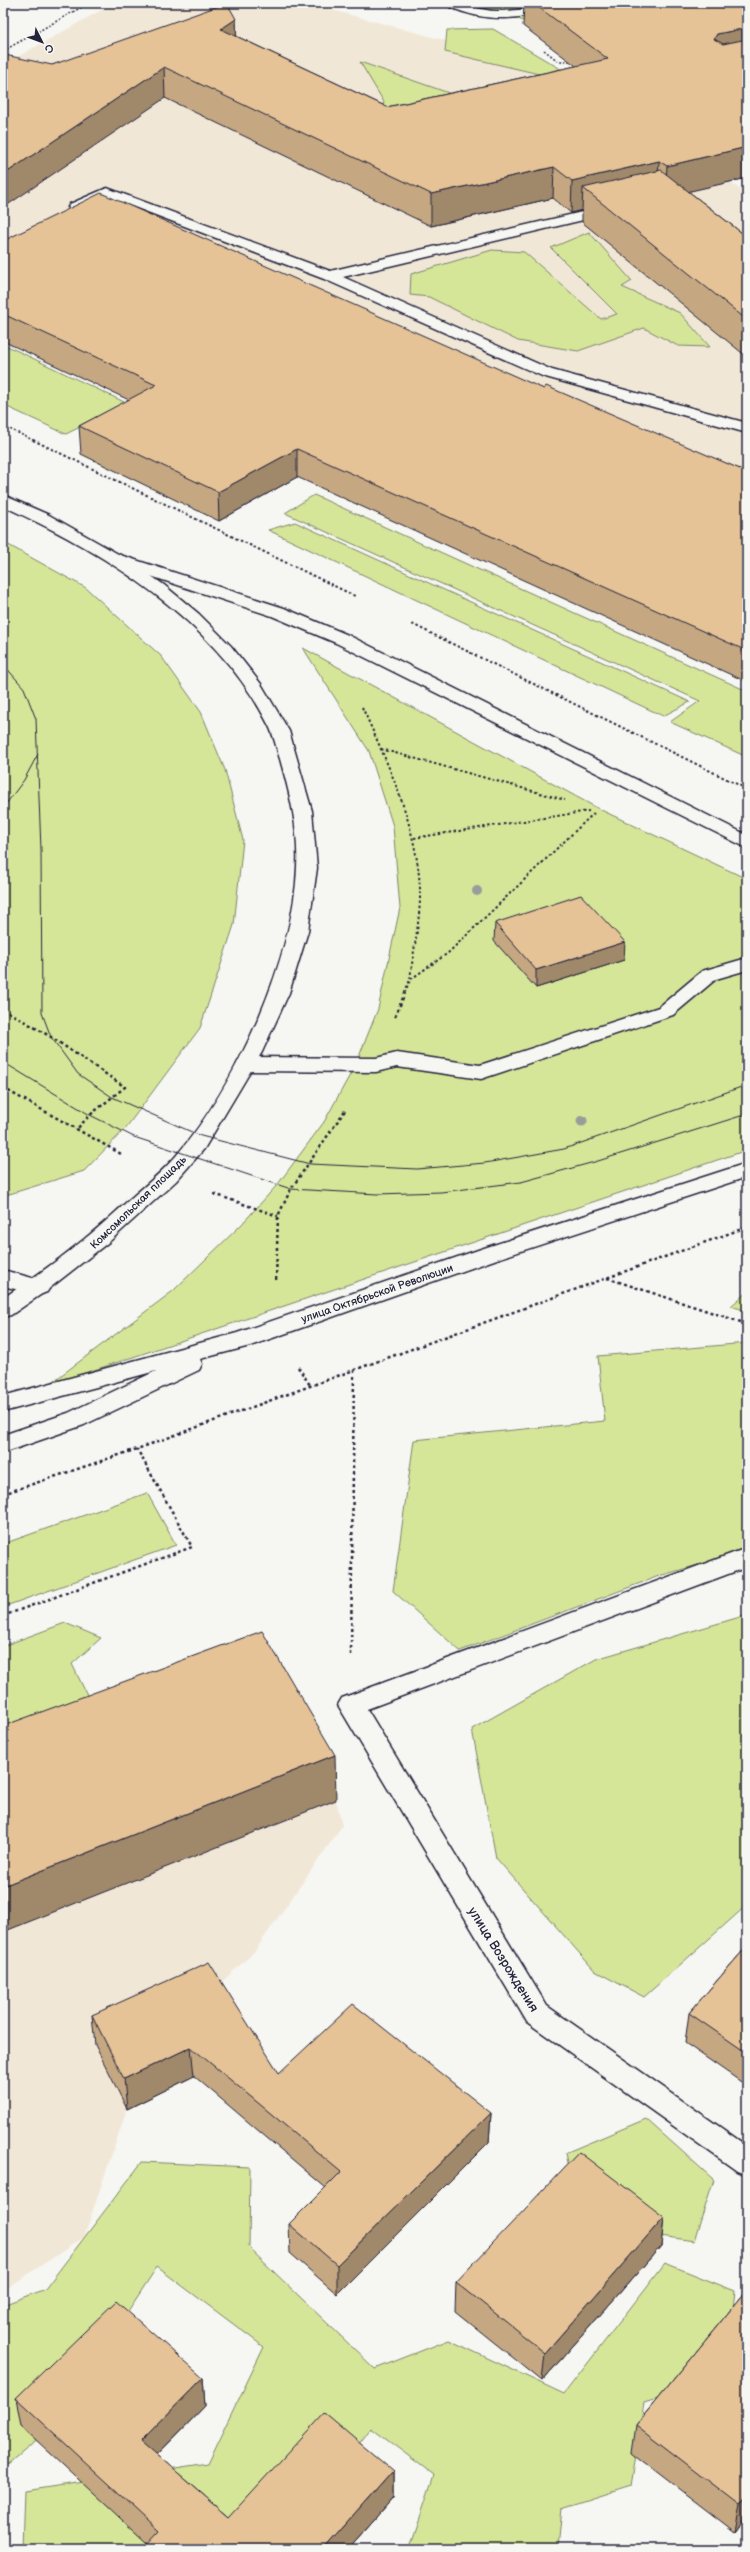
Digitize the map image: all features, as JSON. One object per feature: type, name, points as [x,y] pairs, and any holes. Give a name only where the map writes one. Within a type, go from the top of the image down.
[{"type":"main road","points":[[454,3],[480,15],[501,17],[567,3]]},
{"type":"main road","points":[[65,211],[106,192],[329,276],[546,373],[747,428]]},
{"type":"main road","points":[[329,276],[627,206]]},
{"type":"main road","name":"Комсомольская площадь","points":[[3,500],[38,515],[117,558],[192,617],[242,670],[277,724],[301,793],[307,867],[298,927],[280,991],[247,1064],[201,1136],[166,1179],[86,1252],[38,1287],[3,1309]]},
{"type":"main road","points":[[117,558],[278,612],[342,639],[747,842]]},
{"type":"main road","points":[[247,1064],[376,1065],[397,1060],[481,1072],[666,1011],[709,975],[747,964]]},
{"type":"main road","name":"улица Октябрьской Революции","points":[[3,1404],[242,1340],[489,1254],[747,1170]]},
{"type":"main road","points":[[3,1278],[38,1287]]},
{"type":"main road","points":[[3,1444],[76,1419],[242,1340]]},
{"type":"main road","points":[[351,1706],[747,1556]]},
{"type":"main road","name":"улица Возрождения","points":[[351,1706],[537,2014],[747,2162]]},
{"type":"path","points":[[3,51],[89,3]]},
{"type":"path","points":[[501,17],[558,61],[574,61]]},
{"type":"path","points":[[381,749],[569,801]]},
{"type":"path","points":[[591,807],[599,809]]},
{"type":"path","points":[[414,838],[599,809]]},
{"type":"path","points":[[410,980],[448,952],[599,809]]},
{"type":"path","points":[[3,1010],[51,1037],[125,1087],[90,1115],[76,1130]]},
{"type":"path","points":[[3,1088],[166,1179],[278,1216]]},
{"type":"path","points":[[3,1494],[137,1449],[747,1227]]},
{"type":"path","points":[[606,1278],[747,1324]]},
{"type":"path","points":[[351,1706],[354,1370]]},
{"type":"path","points":[[3,1616],[192,1547],[137,1449]]},
{"type":"shaded area","points":[[114,3],[306,3],[600,82],[747,195],[747,682],[297,477],[219,521],[81,454],[157,413],[3,341],[3,65]]},
{"type":"shaded area","points":[[3,1773],[336,1800],[342,1826],[254,1952],[211,1992],[127,2109],[84,2237],[3,2291]]},
{"type":"green space","points":[[467,3],[610,3],[524,21]]},
{"type":"green space","points":[[493,29],[559,68],[594,93],[574,89],[539,74],[445,52],[447,30]]},
{"type":"green space","points":[[360,62],[469,100],[369,142],[384,102]]},
{"type":"green space","points":[[589,232],[632,281],[622,287],[680,313],[710,347],[678,346],[644,328],[578,351],[518,341],[429,297],[410,295],[411,274],[492,250],[524,252],[601,319],[617,314],[551,248]]},
{"type":"green space","points":[[3,344],[143,411],[82,426],[66,434],[3,405]]},
{"type":"green space","points":[[314,495],[747,691],[747,757],[670,722],[700,701],[285,513]]},
{"type":"green space","points":[[295,522],[690,702],[663,716],[268,530]]},
{"type":"green space","points":[[3,542],[86,588],[161,656],[201,712],[225,770],[243,840],[234,925],[200,1028],[125,1129],[84,1171],[3,1196]]},
{"type":"green space","points":[[303,648],[599,809],[747,879],[747,1150],[47,1386],[173,1291],[242,1224],[278,1184],[324,1122],[356,1064],[378,1009],[400,908],[393,826],[369,751]]},
{"type":"green space","points":[[747,1292],[747,1311],[731,1306]]},
{"type":"green space","points":[[747,1343],[747,1551],[659,1576],[460,1651],[393,1591],[414,1440],[605,1421],[598,1356]]},
{"type":"green space","points":[[147,1493],[176,1545],[3,1607],[3,1544]]},
{"type":"green space","points":[[747,1615],[747,1905],[644,1997],[595,1971],[496,1858],[472,1729],[596,1659]]},
{"type":"green space","points":[[65,1623],[101,1638],[72,1664],[90,1701],[3,1745],[3,1646]]},
{"type":"green space","points":[[646,2119],[714,2180],[694,2241],[580,2224],[565,2153]]},
{"type":"green space","points":[[142,2162],[250,2167],[249,2248],[375,2369],[449,2340],[564,2394],[665,2263],[735,2291],[726,2378],[644,2403],[631,2486],[562,2508],[558,2549],[409,2549],[434,2475],[371,2428],[304,2517],[210,2549],[22,2549],[24,2491],[208,2463],[264,2347],[157,2267],[51,2428],[3,2469],[3,2305],[45,2289]]},
{"type":"building","points":[[227,3],[236,19],[221,29],[387,107],[608,59],[533,3],[747,3],[747,28],[717,34],[714,39],[723,44],[747,39],[747,147],[667,166],[659,161],[572,181],[554,167],[431,194],[164,67],[3,175],[3,56],[5,55],[52,65]]},
{"type":"building","points":[[661,170],[747,237],[747,320],[583,188]]},
{"type":"building","points":[[101,193],[544,389],[546,386],[747,472],[747,651],[297,449],[218,492],[79,426],[156,385],[3,314],[3,241]]},
{"type":"building","points":[[581,895],[625,942],[536,970],[495,923]]},
{"type":"building","points":[[262,1631],[335,1755],[3,1886],[3,1726]]},
{"type":"building","points":[[747,1946],[747,2053],[689,2013]]},
{"type":"building","points":[[209,1962],[279,2073],[353,2004],[491,2113],[337,2265],[289,2224],[341,2172],[191,2047],[124,2079],[92,2015]]},
{"type":"building","points":[[579,2152],[664,2217],[545,2353],[456,2282]]},
{"type":"building","points":[[746,2291],[747,2496],[740,2505],[636,2425]]},
{"type":"building","points":[[116,2301],[203,2378],[141,2441],[229,2517],[324,2413],[393,2471],[324,2549],[143,2549],[160,2531],[16,2398]]},
{"type":"tram line","points":[[3,664],[24,688],[36,719],[37,755]]},
{"type":"tram line","points":[[3,808],[24,780],[37,755]]},
{"type":"tram line","points":[[37,755],[41,850],[42,1013],[51,1037],[78,1074],[112,1097],[201,1136],[310,1164],[417,1169],[485,1163],[564,1149],[747,1085]]},
{"type":"tram line","points":[[3,1062],[90,1115],[134,1137],[291,1189],[377,1194],[441,1192],[521,1182],[598,1161],[747,1114]]}]
